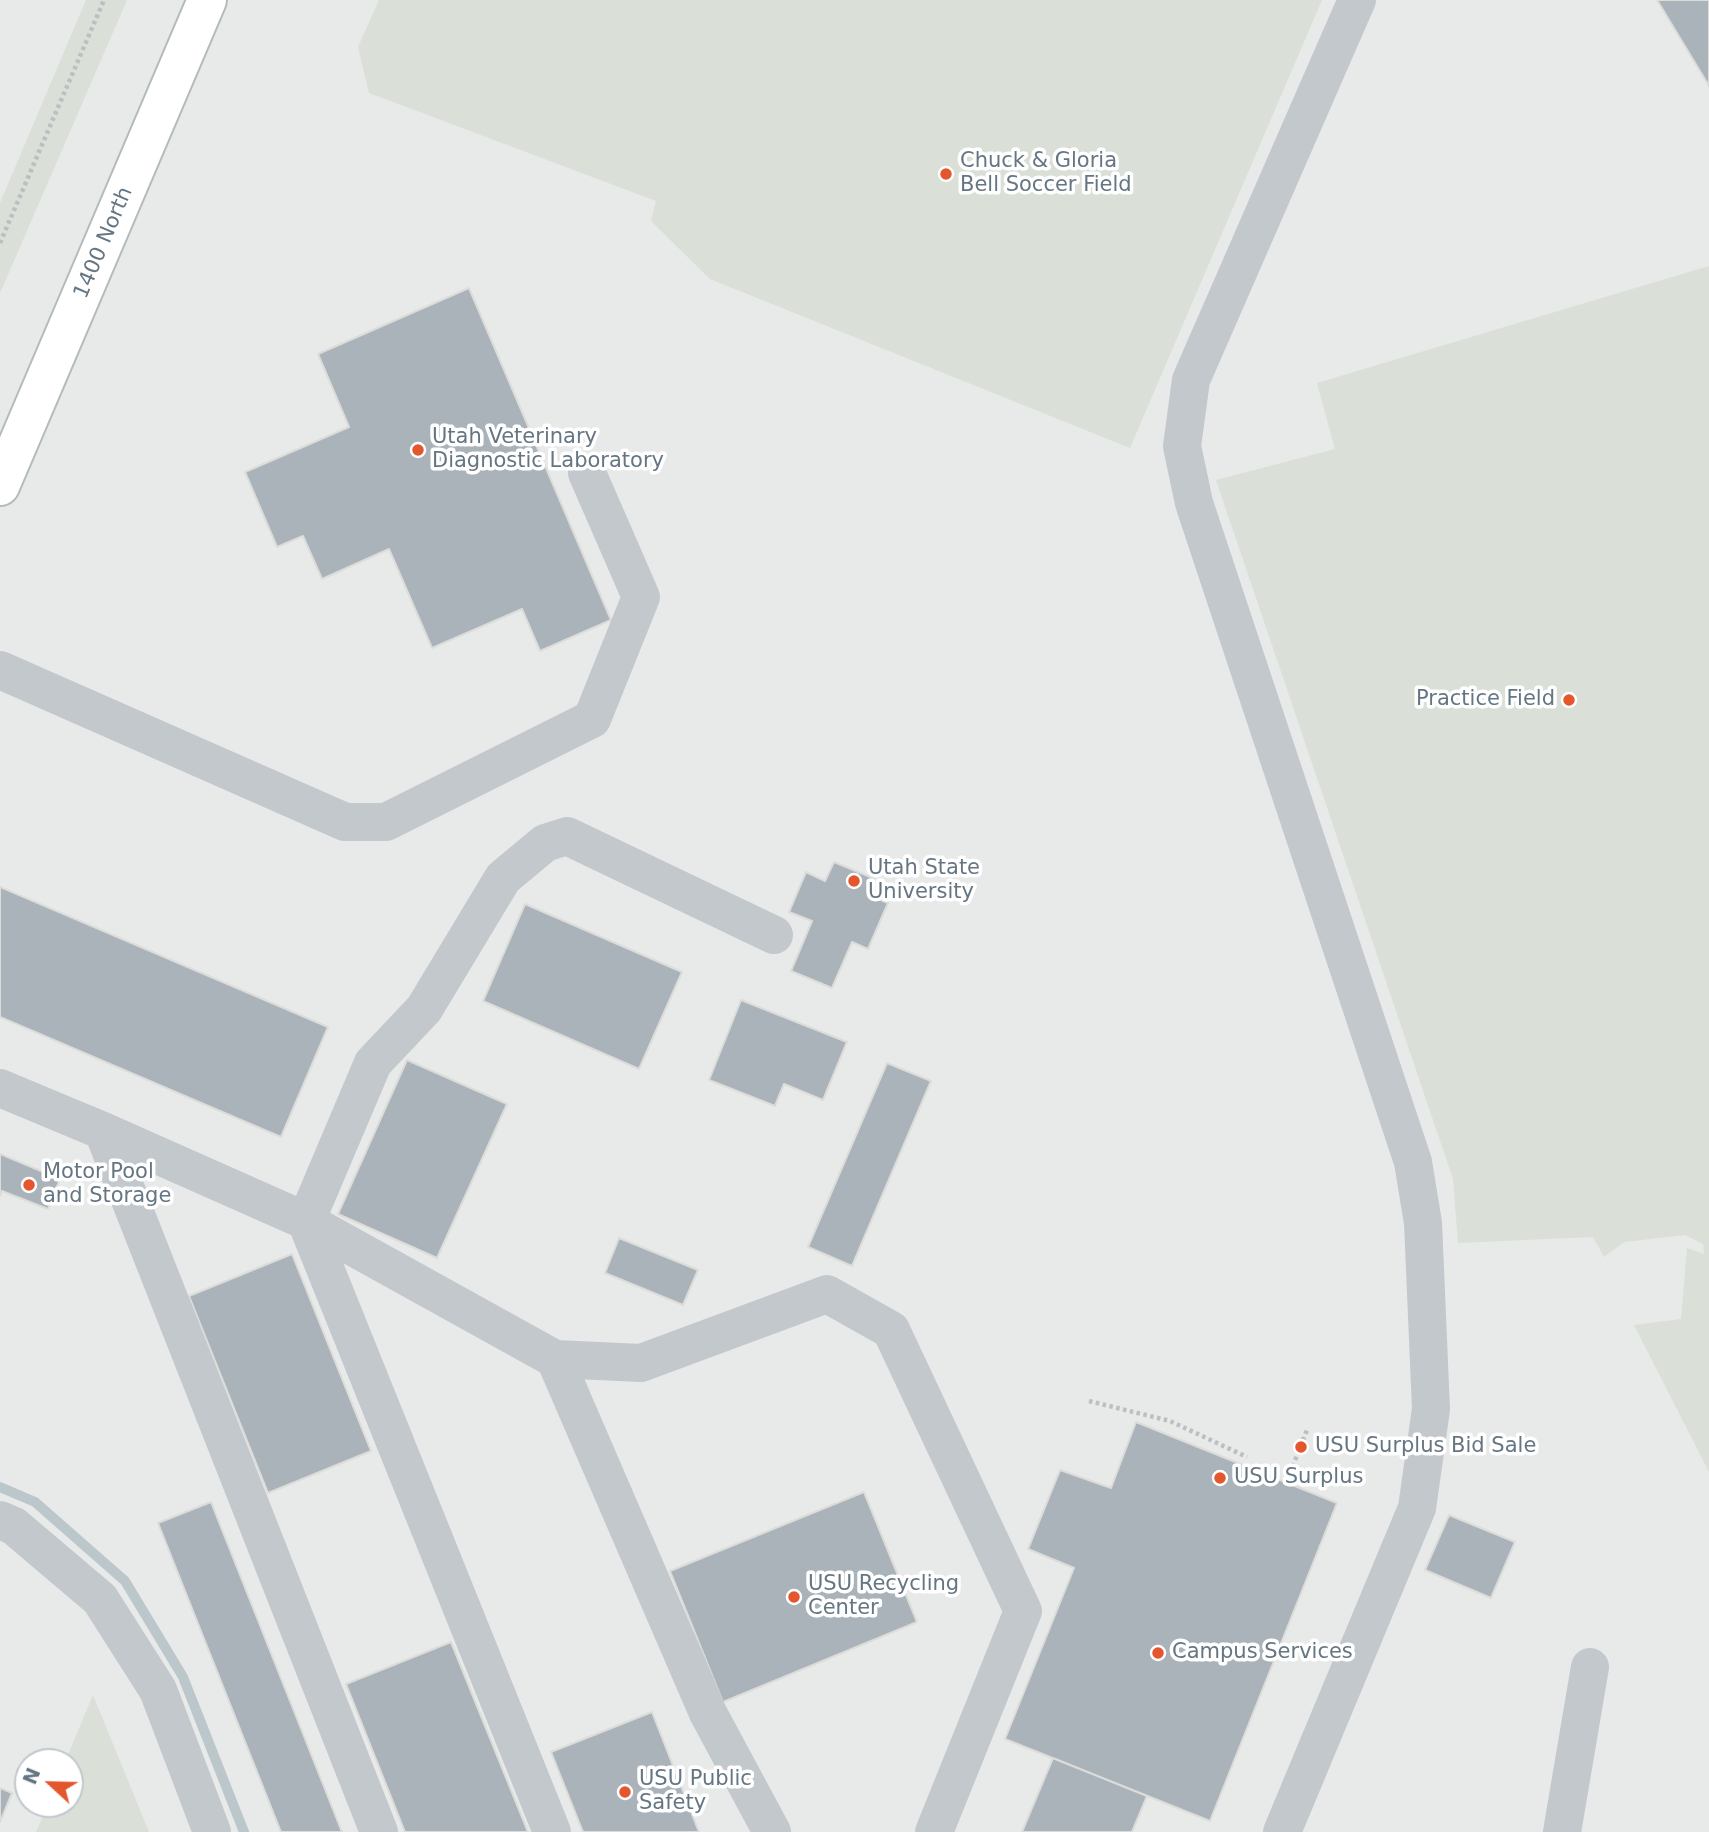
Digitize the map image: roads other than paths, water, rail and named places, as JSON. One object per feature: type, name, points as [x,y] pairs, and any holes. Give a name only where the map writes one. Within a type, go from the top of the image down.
[{"type":"main road","name":"1400 North","points":[[0,485],[208,0]]},
{"type":"street","points":[[1282,1832],[1417,1508],[1431,1409],[1423,1223],[1413,1162],[1194,503],[1182,446],[1191,380],[1357,0]]},
{"type":"street","points":[[0,670],[345,822],[386,822],[592,719],[641,597],[587,473]]},
{"type":"street","points":[[552,1832],[306,1221],[373,1063],[424,1009],[503,878],[545,843],[567,836],[774,935]]},
{"type":"street","points":[[0,1088],[306,1221],[555,1359],[641,1363],[827,1294],[891,1330],[1023,1611],[934,1832]]},
{"type":"street","points":[[103,1131],[379,1832]]},
{"type":"street","points":[[555,1359],[708,1713],[772,1832]]},
{"type":"street","points":[[0,1520],[15,1526],[100,1599],[158,1690],[212,1832]]},
{"type":"street","points":[[1562,1832],[1590,1667]]},
{"type":"waterway","points":[[0,1487],[35,1502],[125,1581],[183,1677],[244,1832]]},
{"type":"place","name":"Chuck & Gloria Bell Soccer Field","points":[[946,174]]},
{"type":"place","name":"Utah Veterinary Diagnostic Laboratory","points":[[418,450]]},
{"type":"place","name":"Practice Field","points":[[1569,700]]},
{"type":"place","name":"Utah State University","points":[[854,881]]},
{"type":"place","name":"Motor Pool and Storage","points":[[29,1185]]},
{"type":"place","name":"USU Surplus Bid Sale","points":[[1301,1447]]},
{"type":"place","name":"USU Surplus","points":[[1220,1478]]},
{"type":"place","name":"USU Recycling Center","points":[[794,1597]]},
{"type":"place","name":"Campus Services","points":[[1158,1653]]},
{"type":"place","name":"USU Public Safety","points":[[625,1792]]}]
